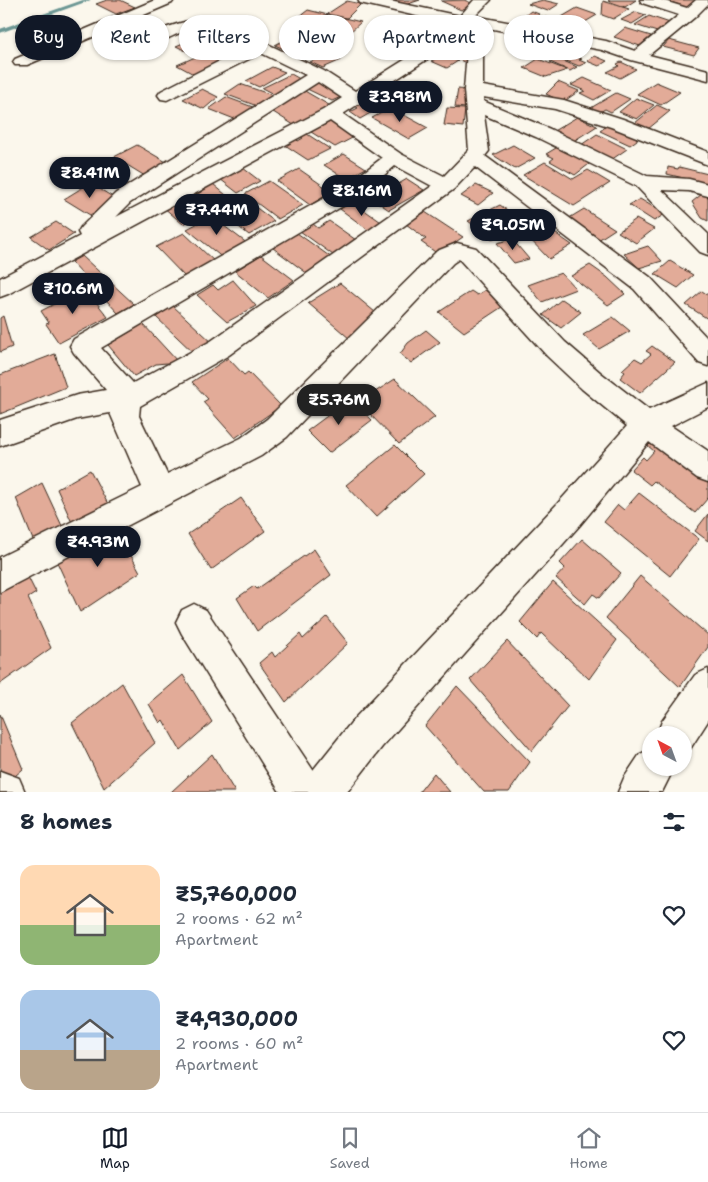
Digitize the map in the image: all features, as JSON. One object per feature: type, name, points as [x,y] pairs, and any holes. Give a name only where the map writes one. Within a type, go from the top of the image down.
[{"type":"street","points":[[21,62],[167,0]]},
{"type":"street","points":[[365,0],[435,15]]},
{"type":"street","points":[[472,15],[480,2],[484,0]]},
{"type":"street","points":[[647,0],[692,20]]},
{"type":"street","points":[[637,57],[657,39],[692,20],[704,0]]},
{"type":"street","points":[[494,27],[606,46],[637,57],[708,75]]},
{"type":"street","points":[[269,51],[318,75],[354,98]]},
{"type":"street","points":[[167,95],[235,60]]},
{"type":"street","points":[[0,288],[330,113],[417,60]]},
{"type":"street","points":[[0,433],[77,407],[130,398],[220,348],[448,185],[479,151],[471,60]]},
{"type":"street","points":[[75,248],[108,211],[123,198],[318,75]]},
{"type":"street","points":[[474,97],[558,104],[617,123],[708,159]]},
{"type":"street","points":[[474,97],[643,182],[708,247]]},
{"type":"street","points":[[330,113],[394,158],[448,185]]},
{"type":"street","points":[[475,157],[642,283],[708,356]]},
{"type":"street","points":[[130,398],[83,346],[351,192],[394,158]]},
{"type":"street","points":[[643,182],[689,184],[708,190]]},
{"type":"street","points":[[0,575],[251,447],[277,428],[445,257],[457,251],[468,254],[554,347],[646,425],[708,468]]},
{"type":"street","points":[[320,792],[368,733],[570,514],[646,425],[708,394]]},
{"type":"street","points":[[130,398],[126,403],[125,416],[161,494]]},
{"type":"street","points":[[194,622],[302,792]]},
{"type":"street","points":[[682,726],[708,688]]},
{"type":"street","points":[[638,792],[649,776]]},
{"type":"street","points":[[0,791],[6,792]]},
{"type":"building","points":[[107,0],[120,0],[135,7],[116,14],[96,4]]},
{"type":"building","points":[[395,0],[420,0],[405,5]]},
{"type":"building","points":[[464,0],[474,4],[461,10],[441,1]]},
{"type":"building","points":[[543,0],[559,4],[548,11],[528,4]]},
{"type":"building","points":[[609,0],[636,0],[625,7]]},
{"type":"building","points":[[665,0],[700,0],[688,8]]},
{"type":"building","points":[[347,1],[361,4],[350,15],[327,14]]},
{"type":"building","points":[[603,1],[629,9],[613,19],[602,15]]},
{"type":"building","points":[[577,8],[597,15],[593,17],[593,15],[565,15]]},
{"type":"building","points":[[308,10],[328,15],[302,15]]},
{"type":"building","points":[[531,11],[539,14],[538,15],[526,15]]},
{"type":"building","points":[[636,12],[646,15],[632,24],[621,20]]},
{"type":"building","points":[[649,16],[670,23],[657,32],[635,25]]},
{"type":"building","points":[[354,20],[361,22],[354,28]]},
{"type":"building","points":[[625,28],[651,36],[640,46],[614,37]]},
{"type":"building","points":[[669,40],[699,48],[694,55],[663,47]]},
{"type":"building","points":[[595,56],[607,61],[599,66],[587,61],[593,60]]},
{"type":"building","points":[[188,60],[219,60],[225,62],[199,77],[177,65]]},
{"type":"building","points":[[314,60],[341,60],[323,68],[310,62]]},
{"type":"building","points":[[456,60],[458,61],[447,68],[431,61]]},
{"type":"building","points":[[460,60],[470,60],[470,65]]},
{"type":"building","points":[[536,60],[541,60],[567,70],[546,77],[524,68]]},
{"type":"building","points":[[561,60],[577,67],[570,71],[550,62]]},
{"type":"building","points":[[564,60],[579,60],[586,63],[579,66]]},
{"type":"building","points":[[621,62],[636,69],[620,78],[607,72],[619,66],[617,64]]},
{"type":"building","points":[[272,67],[285,72],[259,87],[246,81]]},
{"type":"building","points":[[291,74],[305,82],[277,96],[262,88]]},
{"type":"building","points":[[584,78],[611,90],[594,100],[580,93],[585,91],[571,85]]},
{"type":"building","points":[[321,81],[343,96],[332,101],[307,89]]},
{"type":"building","points":[[558,82],[579,91],[563,102],[546,94]]},
{"type":"building","points":[[656,82],[680,92],[661,105],[637,94]]},
{"type":"building","points":[[240,84],[272,95],[257,106],[225,94]]},
{"type":"building","points":[[202,89],[218,97],[204,109],[183,99]]},
{"type":"building","points":[[458,89],[468,90],[465,108],[455,107]]},
{"type":"building","points":[[303,90],[334,108],[297,127],[270,110]]},
{"type":"building","points":[[616,93],[630,99],[611,112],[605,109],[598,113],[589,109]]},
{"type":"building","points":[[226,97],[258,109],[242,122],[209,109]]},
{"type":"building","points":[[374,97],[390,106],[377,112],[374,111],[360,119],[350,112],[358,108],[355,106]]},
{"type":"building","points":[[636,98],[654,105],[637,119],[619,112]]},
{"type":"building","points":[[657,105],[670,111],[648,129],[635,123]]},
{"type":"building","points":[[391,108],[428,128],[409,139],[372,118]]},
{"type":"building","points":[[447,108],[465,109],[463,127],[444,125]]},
{"type":"building","points":[[577,117],[597,126],[572,142],[552,132]]},
{"type":"building","points":[[332,121],[356,136],[335,147],[311,132]]},
{"type":"building","points":[[612,122],[636,134],[637,140],[630,145],[600,131]]},
{"type":"building","points":[[307,134],[330,149],[308,160],[285,145],[296,139],[298,141]]},
{"type":"building","points":[[597,134],[627,149],[611,160],[581,145]]},
{"type":"building","points":[[137,145],[168,163],[145,176],[114,157]]},
{"type":"building","points":[[513,145],[535,158],[515,169],[493,155]]},
{"type":"building","points":[[561,145],[593,161],[575,175],[550,161],[554,158],[546,154]]},
{"type":"building","points":[[344,154],[366,168],[346,179],[324,165]]},
{"type":"building","points":[[545,162],[573,179],[588,170],[610,183],[574,206],[523,175]]},
{"type":"building","points":[[668,167],[678,169],[679,167],[708,174],[708,184],[667,174]]},
{"type":"building","points":[[243,168],[260,181],[238,193],[220,179]]},
{"type":"building","points":[[299,169],[332,192],[310,205],[277,181]]},
{"type":"building","points":[[407,179],[424,190],[389,210],[373,199]]},
{"type":"building","points":[[269,181],[303,205],[278,219],[245,194]]},
{"type":"building","points":[[90,183],[116,199],[90,215],[64,199]]},
{"type":"building","points":[[213,184],[233,201],[210,213],[192,198]]},
{"type":"building","points":[[476,185],[493,193],[478,205],[461,196]]},
{"type":"building","points":[[707,190],[708,221],[702,218],[692,202]]},
{"type":"building","points":[[181,198],[200,215],[183,224],[163,207]]},
{"type":"building","points":[[640,199],[665,214],[654,221],[629,205]]},
{"type":"building","points":[[246,200],[274,221],[249,235],[221,213]]},
{"type":"building","points":[[353,202],[384,224],[371,232],[340,209]]},
{"type":"building","points":[[500,205],[527,225],[512,232],[509,230],[492,239],[468,221]]},
{"type":"building","points":[[584,209],[615,229],[595,242],[566,220]]},
{"type":"building","points":[[425,212],[463,237],[438,254],[421,242],[426,239],[406,224]]},
{"type":"building","points":[[207,213],[248,244],[224,259],[187,229],[202,221],[198,218]]},
{"type":"building","points":[[636,219],[654,229],[636,243],[618,232]]},
{"type":"building","points":[[329,221],[356,240],[333,255],[300,231],[313,224],[318,228]]},
{"type":"building","points":[[56,222],[74,234],[49,250],[31,237]]},
{"type":"building","points":[[539,222],[572,245],[549,259],[523,232]]},
{"type":"building","points":[[184,233],[215,262],[186,278],[156,247]]},
{"type":"building","points":[[297,233],[332,258],[308,274],[273,248]]},
{"type":"building","points":[[512,239],[529,259],[514,263],[497,243]]},
{"type":"building","points":[[648,246],[662,261],[639,268],[624,254]]},
{"type":"building","points":[[261,255],[294,280],[268,298],[235,271]]},
{"type":"building","points":[[82,256],[134,304],[118,313],[71,262]]},
{"type":"building","points":[[670,261],[693,275],[678,288],[655,274]]},
{"type":"building","points":[[590,265],[607,277],[625,294],[608,305],[571,276]]},
{"type":"building","points":[[561,273],[576,289],[542,302],[528,285]]},
{"type":"building","points":[[233,280],[256,306],[227,322],[197,295],[213,285],[218,290]]},
{"type":"building","points":[[340,283],[381,317],[350,339],[308,303]]},
{"type":"building","points":[[85,288],[108,317],[59,343],[46,324],[49,323],[41,311]]},
{"type":"building","points":[[485,290],[505,305],[464,332],[439,312],[471,291],[477,295]]},
{"type":"building","points":[[702,291],[708,295],[708,319],[686,305]]},
{"type":"building","points":[[562,299],[581,312],[561,328],[543,315]]},
{"type":"building","points":[[173,306],[214,344],[197,356],[156,317]]},
{"type":"building","points":[[3,316],[12,347],[0,352],[0,318]]},
{"type":"building","points":[[613,317],[630,331],[599,349],[583,335]]},
{"type":"building","points":[[143,324],[178,362],[156,364],[134,376],[108,345]]},
{"type":"building","points":[[426,330],[440,342],[411,363],[400,354],[408,343]]},
{"type":"building","points":[[652,346],[675,362],[640,393],[620,378],[625,372],[622,370],[635,358],[642,362],[651,354],[646,351]]},
{"type":"building","points":[[55,354],[66,387],[0,414],[0,375]]},
{"type":"building","points":[[228,358],[244,375],[248,372],[281,406],[235,438],[203,402],[208,399],[192,382]]},
{"type":"building","points":[[395,379],[435,417],[399,444],[364,408],[377,399],[372,394]]},
{"type":"building","points":[[350,399],[372,420],[329,453],[307,431]]},
{"type":"building","points":[[657,437],[708,475],[708,498],[695,513],[654,481],[650,485],[631,470],[643,457],[646,460],[654,451],[648,446]]},
{"type":"building","points":[[395,445],[424,474],[376,517],[346,485]]},
{"type":"building","points":[[90,470],[109,506],[74,527],[57,489]]},
{"type":"building","points":[[42,483],[63,528],[35,545],[16,498]]},
{"type":"building","points":[[639,493],[699,539],[670,576],[604,522],[618,505],[624,510]]},
{"type":"building","points":[[241,498],[265,531],[211,570],[188,534]]},
{"type":"building","points":[[708,514],[708,541],[695,531]]},
{"type":"building","points":[[115,526],[140,572],[80,612],[57,562]]},
{"type":"building","points":[[582,539],[621,573],[599,598],[593,594],[585,604],[556,578],[565,568],[560,563]]},
{"type":"building","points":[[314,549],[331,575],[257,631],[237,598],[254,586],[257,589]]},
{"type":"building","points":[[27,575],[36,593],[28,598],[51,648],[0,684],[0,583]]},
{"type":"building","points":[[640,576],[708,635],[708,647],[680,687],[606,618]]},
{"type":"building","points":[[553,582],[617,640],[589,679],[541,633],[537,639],[520,622]]},
{"type":"building","points":[[327,617],[348,643],[286,702],[259,663],[272,652],[275,657],[300,634],[303,639]]},
{"type":"building","points":[[507,641],[568,706],[532,751],[470,680]]},
{"type":"building","points":[[183,675],[212,722],[180,750],[163,720],[160,723],[149,704]]},
{"type":"building","points":[[122,683],[155,743],[104,788],[72,723]]},
{"type":"building","points":[[457,686],[530,762],[509,792],[484,792],[425,726]]},
{"type":"building","points":[[0,714],[23,769],[0,789]]},
{"type":"building","points":[[212,754],[235,792],[171,792]]},
{"type":"building","points":[[434,773],[450,792],[419,792]]},
{"type":"waterway","points":[[0,31],[88,0]]}]
